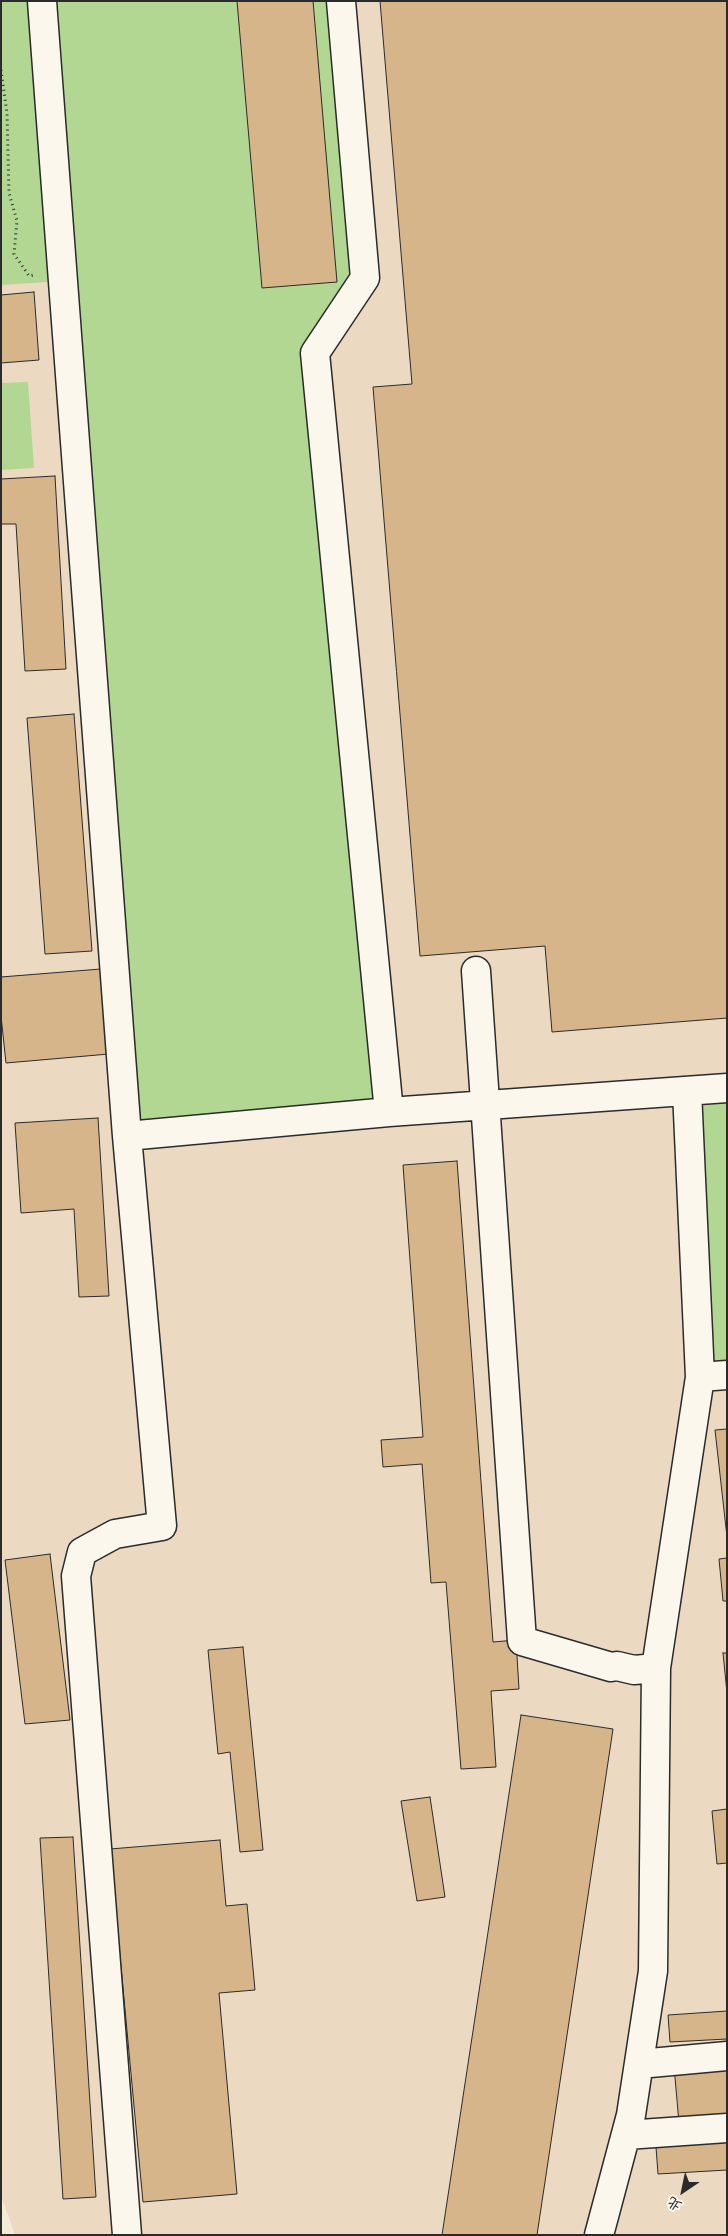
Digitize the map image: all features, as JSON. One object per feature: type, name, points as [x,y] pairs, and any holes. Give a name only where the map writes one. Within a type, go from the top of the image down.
[{"type":"lane","points":[[42,1],[127,1136],[162,1526],[115,1534],[82,1552],[76,1576],[127,2235]]},
{"type":"lane","points":[[341,1],[365,278],[315,352],[390,1112]]},
{"type":"lane","points":[[476,971],[522,1641],[611,1667],[617,1666],[634,1670],[656,1668]]},
{"type":"lane","points":[[127,1136],[390,1112],[727,1088]]},
{"type":"lane","points":[[599,2235],[632,2115],[654,1971],[656,1668],[700,1377],[687,1091]]},
{"type":"lane","points":[[700,1377],[727,1375]]},
{"type":"lane","points":[[639,2064],[727,2056]]},
{"type":"lane","points":[[626,2135],[727,2128]]},
{"type":"path","points":[[1,70],[8,123],[9,193],[17,221],[14,254],[29,276],[62,272]]},
{"type":"shaded area","points":[[1,1],[727,1],[727,2235],[15,2235],[1,2196]]},
{"type":"green space","points":[[1,1],[341,1],[365,278],[315,353],[389,1112],[127,1136],[63,281],[1,285]]},
{"type":"green space","points":[[28,382],[34,468],[1,470],[1,383]]},
{"type":"green space","points":[[727,1088],[727,1375],[700,1377],[687,1091]]},
{"type":"building","points":[[237,1],[313,1],[337,282],[262,288]]},
{"type":"building","points":[[380,1],[727,1],[727,1018],[552,1032],[545,946],[420,956],[373,387],[412,384]]},
{"type":"building","points":[[34,292],[39,360],[1,363],[1,295]]},
{"type":"building","points":[[55,476],[66,669],[25,671],[16,524],[1,524],[1,479]]},
{"type":"building","points":[[74,714],[92,951],[45,954],[27,718]]},
{"type":"building","points":[[101,969],[109,1054],[6,1063],[1,1016],[1,977]]},
{"type":"building","points":[[98,1118],[109,1296],[79,1297],[74,1209],[21,1213],[15,1123]]},
{"type":"building","points":[[457,1161],[493,1642],[516,1640],[519,1689],[491,1691],[496,1767],[461,1769],[446,1582],[431,1583],[422,1464],[383,1467],[381,1440],[423,1437],[403,1165]]},
{"type":"building","points":[[727,1429],[727,1537],[715,1430]]},
{"type":"building","points":[[50,1554],[70,1720],[25,1724],[5,1560]]},
{"type":"building","points":[[727,1558],[727,1601],[723,1601],[719,1559]]},
{"type":"building","points":[[243,1647],[263,1850],[240,1852],[230,1752],[218,1754],[208,1650]]},
{"type":"building","points":[[723,1653],[727,1653],[727,1693]]},
{"type":"building","points":[[521,1715],[613,1729],[537,2235],[442,2235]]},
{"type":"building","points":[[430,1797],[445,1897],[417,1901],[401,1801]]},
{"type":"building","points":[[727,1809],[727,1863],[717,1864],[712,1811]]},
{"type":"building","points":[[73,1837],[96,2197],[63,2199],[40,1838]]},
{"type":"building","points":[[220,1840],[226,1906],[247,1904],[255,1990],[219,1993],[237,2194],[143,2202],[110,1849]]},
{"type":"building","points":[[727,2011],[727,2039],[670,2042],[668,2015]]},
{"type":"building","points":[[727,2062],[727,2119],[679,2123],[674,2066]]},
{"type":"building","points":[[727,2142],[727,2170],[658,2174],[656,2147]]}]
